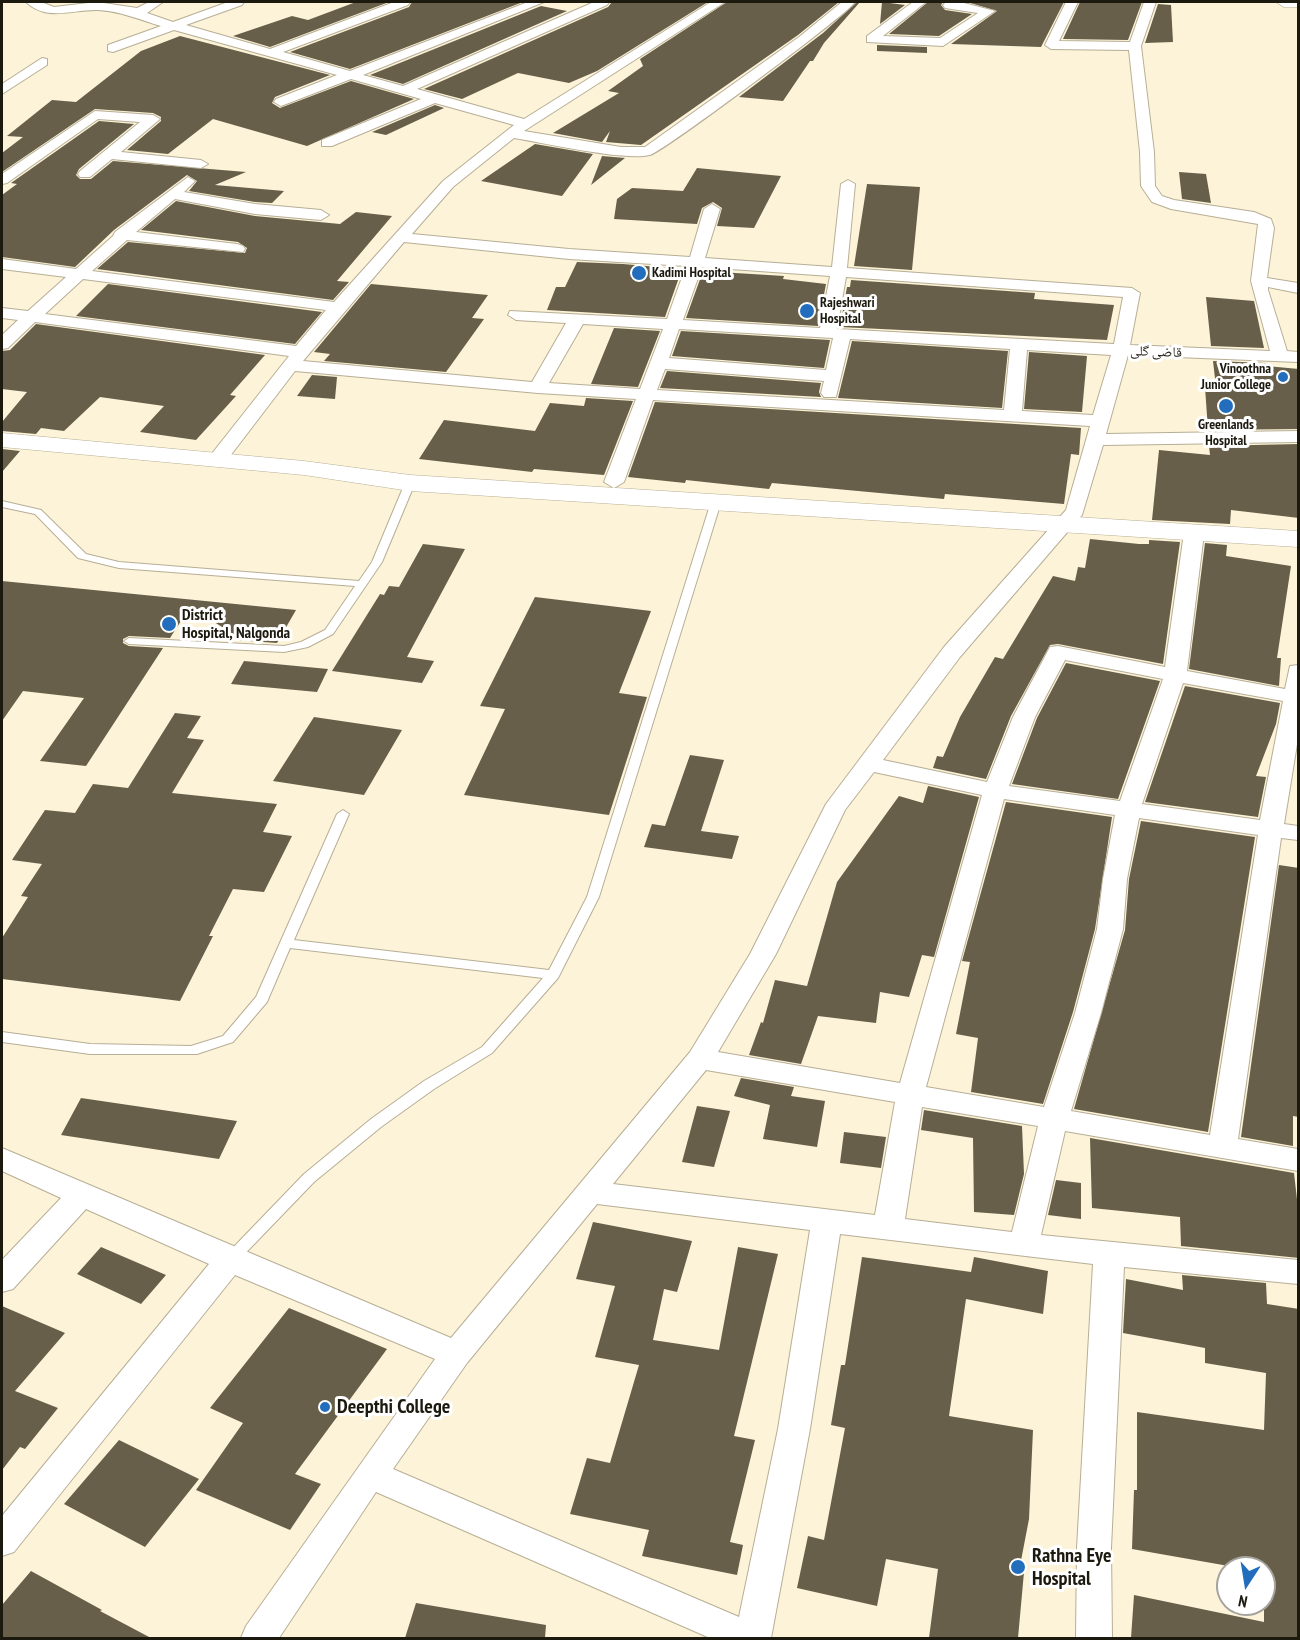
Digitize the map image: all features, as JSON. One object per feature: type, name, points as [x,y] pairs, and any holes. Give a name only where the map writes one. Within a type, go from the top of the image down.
[{"type":"main road","points":[[1284,2],[1299,2]]},
{"type":"street","points":[[32,2],[53,11],[97,6],[138,12],[177,26],[270,53],[526,124]]},
{"type":"street","points":[[138,12],[157,2]]},
{"type":"street","points":[[113,48],[238,2]]},
{"type":"street","points":[[270,53],[405,2]]},
{"type":"street","points":[[281,102],[538,2]]},
{"type":"street","points":[[402,91],[603,2]]},
{"type":"street","points":[[217,460],[338,307],[448,184],[511,133],[719,2]]},
{"type":"street","points":[[511,133],[621,151],[648,152],[804,40],[849,2]]},
{"type":"street","points":[[920,2],[871,39],[944,42],[989,11],[949,5],[954,2]]},
{"type":"street","points":[[1072,2],[1051,45],[1135,46]]},
{"type":"street","points":[[1150,2],[1135,46],[1148,152],[1148,186],[1157,199],[1171,204],[1254,217],[1266,225],[1258,267],[1259,282],[1280,356]]},
{"type":"street","points":[[2,90],[42,62]]},
{"type":"street","points":[[327,143],[433,99]]},
{"type":"street","points":[[2,180],[95,115],[153,119],[85,174]]},
{"type":"street","points":[[111,155],[201,164]]},
{"type":"street","points":[[2,344],[120,236],[188,181]]},
{"type":"street","points":[[828,404],[834,376],[839,272],[848,184]]},
{"type":"street","points":[[172,194],[255,209],[321,215]]},
{"type":"street","points":[[614,482],[675,323],[712,208]]},
{"type":"street","points":[[120,236],[237,249]]},
{"type":"street","points":[[259,1638],[370,1474],[456,1354],[700,1059],[763,954],[834,809],[952,652],[1068,518],[1095,440],[1121,350],[1132,293],[569,255],[400,237]]},
{"type":"street","points":[[2,264],[338,307]]},
{"type":"street","points":[[1259,282],[1299,288]]},
{"type":"street","points":[[2,313],[295,359],[538,388],[1013,414],[1099,421]]},
{"type":"street","name":"قاضی گلی","points":[[516,315],[1121,350],[1299,357]]},
{"type":"street","points":[[538,388],[577,319]]},
{"type":"street","points":[[1013,414],[1019,343]]},
{"type":"street","points":[[660,363],[834,376]]},
{"type":"street","points":[[1095,440],[1299,437]]},
{"type":"street","points":[[2,440],[304,468],[410,483],[716,502],[1299,528]]},
{"type":"street","points":[[304,468],[417,468],[614,482],[1068,518],[1194,533],[1299,539]]},
{"type":"street","points":[[1024,1245],[1054,1119],[1088,1013],[1110,929],[1115,879],[1128,811],[1175,675],[1194,533]]},
{"type":"street","points":[[888,1229],[910,1096],[995,791],[1024,717],[1058,652],[1295,697]]},
{"type":"street","points":[[1223,1146],[1271,829],[1299,671]]},
{"type":"street","points":[[868,764],[995,791],[1299,833]]},
{"type":"street","points":[[700,1059],[1299,1160]]},
{"type":"street","points":[[2,1159],[230,1260],[456,1354]]},
{"type":"street","points":[[589,1192],[827,1219],[888,1229],[1024,1245],[1299,1272]]},
{"type":"street","points":[[2,1280],[82,1194]]},
{"type":"street","points":[[753,1638],[794,1429],[827,1219]]},
{"type":"street","points":[[1094,1638],[1094,1548],[1109,1253]]},
{"type":"street","points":[[2,1541],[230,1260]]},
{"type":"street","points":[[370,1474],[748,1638]]},
{"type":"lane","points":[[129,641],[284,649],[304,645],[330,632],[377,562],[410,483]]},
{"type":"lane","points":[[230,1260],[309,1178],[429,1085],[487,1050],[553,975],[593,897],[716,502]]},
{"type":"lane","points":[[2,504],[38,512],[82,556],[119,565],[363,584]]},
{"type":"lane","points":[[2,1037],[126,1052],[192,1051],[228,1039],[262,999],[343,814]]},
{"type":"lane","points":[[286,944],[553,975]]},
{"type":"building","points":[[356,2],[389,2],[270,47],[233,36],[292,16],[308,20]]},
{"type":"building","points":[[412,2],[523,2],[350,69],[290,52],[409,7]]},
{"type":"building","points":[[612,2],[708,2],[597,71],[569,83],[518,73],[462,99],[424,89],[608,7]]},
{"type":"building","points":[[727,2],[839,2],[798,35],[641,145],[606,142],[610,131],[602,142],[553,133],[619,93],[608,91],[643,66],[640,59]]},
{"type":"building","points":[[857,2],[860,2],[824,43],[813,61],[810,61],[783,101],[739,97],[823,33]]},
{"type":"building","points":[[882,2],[905,5],[880,24]]},
{"type":"building","points":[[928,2],[943,2],[941,5],[945,10],[972,14],[939,36],[889,34]]},
{"type":"building","points":[[967,2],[1064,2],[1041,47],[951,44],[997,11]]},
{"type":"building","points":[[1080,2],[1142,2],[1128,40],[1063,39]]},
{"type":"building","points":[[1158,4],[1171,5],[1173,42],[1145,43]]},
{"type":"building","points":[[541,6],[567,11],[403,84],[370,75]]},
{"type":"building","points":[[180,36],[330,75],[275,97],[272,103],[280,108],[351,81],[414,99],[307,146],[213,119],[168,154],[127,150],[161,121],[161,117],[153,113],[95,109],[2,172],[2,153],[23,137],[7,136],[52,100],[76,102],[141,51]]},
{"type":"building","points":[[877,45],[927,47],[927,53],[877,51]]},
{"type":"building","points":[[435,105],[444,108],[386,135],[372,132]]},
{"type":"building","points":[[99,121],[134,124],[79,169],[76,175],[80,179],[91,179],[113,161],[246,172],[215,185],[284,191],[272,203],[255,202],[189,191],[197,181],[187,175],[114,230],[75,267],[2,257],[2,195],[17,184],[11,183]]},
{"type":"building","points":[[535,144],[593,154],[562,196],[481,181]]},
{"type":"building","points":[[602,156],[625,158],[591,185]]},
{"type":"building","points":[[697,168],[781,176],[754,228],[717,226],[722,208],[713,202],[702,208],[697,224],[614,219],[617,199],[632,188],[683,191]]},
{"type":"building","points":[[1179,172],[1206,174],[1211,203],[1182,199]]},
{"type":"building","points":[[867,184],[920,187],[912,270],[854,266]]},
{"type":"building","points":[[176,201],[255,216],[340,224],[356,212],[392,216],[337,281],[349,282],[333,300],[97,269],[128,242],[245,253],[247,248],[238,242],[141,230]]},
{"type":"building","points":[[577,262],[682,269],[665,317],[547,310],[556,287],[565,287]]},
{"type":"building","points":[[703,271],[784,276],[783,279],[826,284],[818,326],[686,318]]},
{"type":"building","points":[[851,280],[1035,293],[1034,299],[1114,305],[1107,340],[840,327],[847,287],[850,287]]},
{"type":"building","points":[[108,284],[322,312],[295,344],[76,316]]},
{"type":"building","points":[[371,284],[488,295],[472,318],[484,319],[446,372],[324,361],[330,354],[314,352]]},
{"type":"building","points":[[1206,297],[1254,301],[1264,348],[1211,346]]},
{"type":"building","points":[[36,324],[265,355],[230,395],[236,396],[196,440],[140,432],[164,406],[100,397],[64,431],[41,428],[36,434],[2,431],[2,422],[27,392],[2,389],[2,351],[10,350]]},
{"type":"building","points":[[614,328],[660,331],[638,387],[591,384]]},
{"type":"building","points":[[681,331],[830,340],[824,368],[672,356]]},
{"type":"building","points":[[852,341],[1008,351],[1002,408],[838,398]]},
{"type":"building","points":[[1029,352],[1087,356],[1082,412],[1024,409]]},
{"type":"building","points":[[1213,361],[1266,363],[1266,366],[1299,369],[1299,429],[1208,430],[1205,387],[1216,387]]},
{"type":"building","points":[[667,371],[821,383],[819,392],[821,397],[660,388]]},
{"type":"building","points":[[312,375],[337,377],[335,399],[297,396]]},
{"type":"building","points":[[586,398],[633,401],[604,475],[534,469],[532,472],[419,459],[444,420],[535,431],[550,403],[584,406]]},
{"type":"building","points":[[655,402],[1081,428],[1079,455],[1071,454],[1064,504],[945,494],[944,499],[772,483],[769,489],[686,480],[685,483],[628,477]]},
{"type":"building","points":[[1299,444],[1299,518],[1231,510],[1230,524],[1152,520],[1159,450],[1210,455],[1209,446]]},
{"type":"building","points":[[2,449],[20,451],[2,472]]},
{"type":"building","points":[[1090,539],[1139,544],[1149,544],[1149,540],[1180,542],[1163,664],[1058,644],[1050,645],[1011,716],[986,779],[933,768],[937,756],[943,757],[960,717],[995,657],[1003,659],[1053,576],[1075,581],[1078,567],[1085,568]]},
{"type":"building","points":[[1205,543],[1227,545],[1226,556],[1291,566],[1277,658],[1281,658],[1279,686],[1189,669]]},
{"type":"building","points":[[423,544],[465,549],[407,657],[434,661],[422,683],[332,671],[380,594],[384,595],[389,586],[399,587]]},
{"type":"building","points":[[2,581],[296,610],[277,643],[221,639],[227,630],[190,607],[170,638],[129,636],[123,639],[123,643],[129,646],[163,648],[86,766],[40,761],[84,698],[23,691],[2,721]]},
{"type":"building","points":[[535,597],[651,611],[619,693],[647,697],[609,815],[464,795],[505,709],[480,706]]},
{"type":"building","points":[[244,661],[328,669],[317,692],[231,684]]},
{"type":"building","points":[[1066,663],[1160,681],[1118,799],[1012,784],[1037,718]]},
{"type":"building","points":[[1185,686],[1280,703],[1276,724],[1256,776],[1266,777],[1258,817],[1145,802]]},
{"type":"building","points":[[175,713],[201,716],[187,738],[204,740],[172,793],[277,804],[263,832],[292,836],[264,892],[233,889],[209,936],[213,936],[180,1001],[2,979],[2,938],[28,897],[21,896],[42,864],[12,860],[45,810],[75,813],[93,784],[128,788]]},
{"type":"building","points":[[314,717],[402,730],[364,795],[273,781]]},
{"type":"building","points":[[690,755],[724,760],[701,831],[739,836],[732,859],[644,847],[652,824],[665,826]]},
{"type":"building","points":[[928,786],[979,797],[934,957],[922,955],[909,997],[880,992],[876,1023],[818,1016],[801,1064],[749,1055],[761,1022],[763,1023],[775,980],[807,986],[837,882],[899,796],[923,803]]},
{"type":"building","points":[[1006,802],[1112,817],[1095,929],[1073,1012],[1043,1104],[971,1092],[978,1038],[956,1034],[970,962],[962,961]]},
{"type":"building","points":[[1141,821],[1255,837],[1208,1132],[1074,1109],[1125,930],[1129,879]]},
{"type":"building","points":[[1279,865],[1299,868],[1299,1117],[1293,1116],[1293,1146],[1241,1137]]},
{"type":"building","points":[[741,1078],[794,1087],[791,1096],[825,1101],[817,1147],[763,1139],[770,1105],[734,1096]]},
{"type":"building","points":[[81,1098],[237,1121],[219,1159],[61,1135]]},
{"type":"building","points":[[697,1106],[730,1111],[714,1167],[682,1162]]},
{"type":"building","points":[[924,1110],[1022,1126],[1024,1174],[1014,1215],[974,1212],[973,1138],[921,1130]]},
{"type":"building","points":[[844,1132],[886,1137],[881,1168],[840,1163]]},
{"type":"building","points":[[1090,1138],[1294,1173],[1299,1217],[1299,1258],[1181,1246],[1180,1217],[1092,1208]]},
{"type":"building","points":[[1056,1180],[1081,1183],[1081,1219],[1048,1215]]},
{"type":"building","points":[[593,1222],[692,1241],[677,1292],[664,1289],[653,1340],[719,1350],[738,1247],[778,1254],[734,1436],[755,1440],[730,1542],[743,1545],[737,1575],[642,1556],[649,1530],[570,1514],[587,1458],[610,1463],[639,1365],[595,1357],[615,1286],[576,1279]]},
{"type":"building","points":[[101,1247],[166,1275],[141,1304],[77,1274]]},
{"type":"building","points":[[862,1257],[971,1272],[974,1257],[1048,1271],[1043,1314],[966,1299],[949,1416],[1033,1430],[1029,1519],[1019,1571],[1024,1572],[1018,1638],[929,1638],[938,1569],[886,1559],[877,1606],[797,1588],[808,1536],[824,1540],[845,1428],[831,1425],[841,1365],[845,1365]]},
{"type":"building","points":[[1182,1275],[1266,1283],[1267,1304],[1299,1309],[1299,1638],[1131,1638],[1134,1595],[1216,1612],[1216,1616],[1235,1616],[1264,1622],[1264,1616],[1276,1616],[1276,1556],[1216,1556],[1216,1564],[1132,1549],[1134,1490],[1137,1490],[1137,1412],[1264,1430],[1266,1373],[1205,1363],[1205,1348],[1123,1333],[1126,1279],[1183,1290]]},
{"type":"building","points":[[2,1306],[65,1333],[15,1391],[58,1408],[25,1449],[20,1447],[2,1470]]},
{"type":"building","points":[[289,1308],[387,1349],[295,1474],[321,1484],[290,1530],[196,1490],[243,1423],[210,1408]]},
{"type":"building","points":[[119,1440],[199,1479],[145,1547],[64,1504]]},
{"type":"building","points":[[31,1571],[151,1638],[2,1638],[2,1605]]},
{"type":"building","points":[[416,1603],[546,1625],[545,1638],[405,1638]]},
{"type":"place","name":"Kadimi Hospital","points":[[639,273]]},
{"type":"place","name":"Rajeshwari Hospital","points":[[807,311]]},
{"type":"place","name":"Vinoothna Junior College","points":[[1283,377]]},
{"type":"place","name":"Greenlands Hospital","points":[[1226,406]]},
{"type":"place","name":"District Hospital, Nalgonda","points":[[169,624]]},
{"type":"place","name":"Deepthi College","points":[[325,1407]]},
{"type":"place","name":"Rathna Eye Hospital","points":[[1018,1567]]}]
